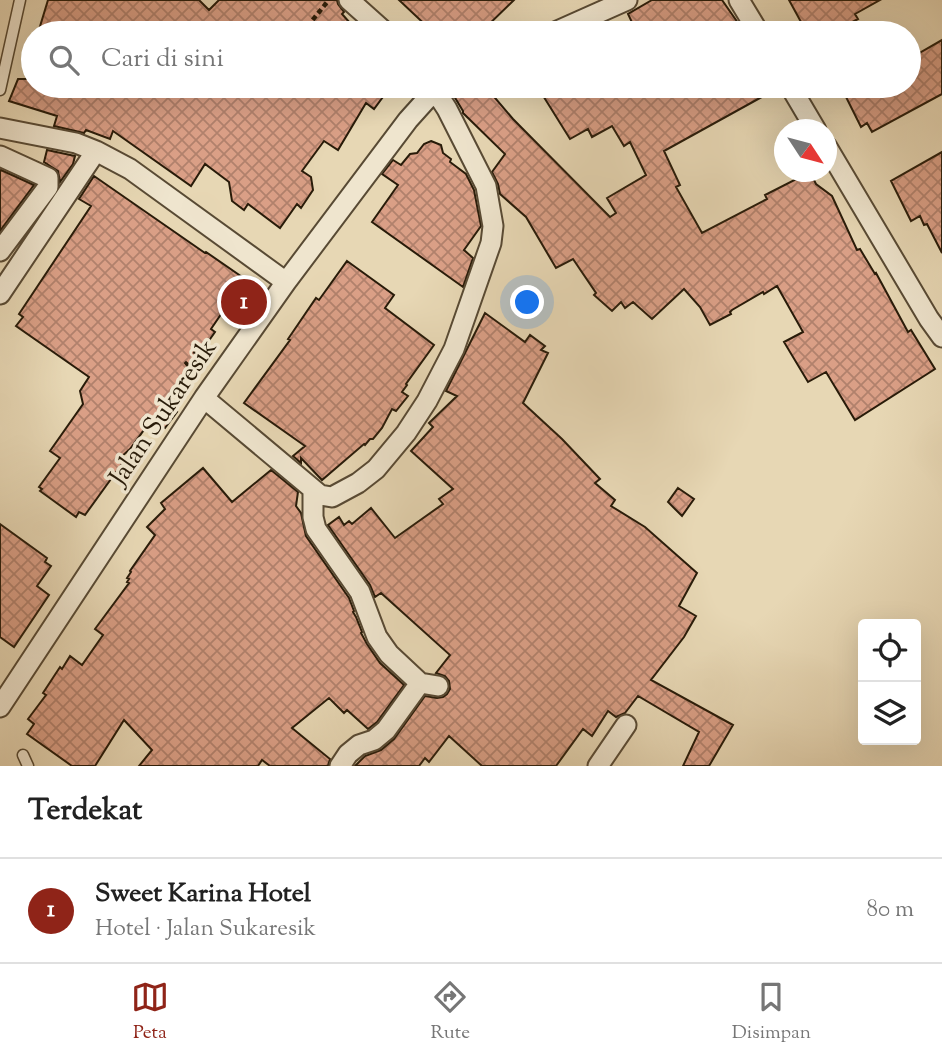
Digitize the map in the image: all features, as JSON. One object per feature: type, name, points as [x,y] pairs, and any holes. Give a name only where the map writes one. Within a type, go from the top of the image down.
[{"type":"street","points":[[349,0],[373,21]]},
{"type":"street","points":[[579,21],[627,0]]},
{"type":"street","points":[[739,0],[752,21]]},
{"type":"street","name":"Jalan Sukaresik","points":[[0,707],[204,398],[286,282],[408,120],[428,98]]},
{"type":"street","points":[[204,398],[320,495],[332,496],[358,484],[376,469],[406,433],[427,401],[454,349],[491,243],[494,226],[486,186],[442,98]]},
{"type":"street","points":[[797,98],[810,119]]},
{"type":"street","points":[[0,128],[76,143],[96,151],[144,178],[286,282]]},
{"type":"street","points":[[0,294],[96,151]]},
{"type":"street","points":[[0,156],[48,178],[49,183],[0,251]]},
{"type":"street","points":[[837,164],[942,337]]},
{"type":"street","points":[[313,490],[313,517],[316,528],[360,592],[377,638],[389,654],[429,685],[386,730],[374,740],[359,745],[348,754],[340,766]]},
{"type":"street","points":[[598,766],[626,725]]},
{"type":"lane","points":[[0,90],[20,0]]},
{"type":"lane","points":[[23,755],[29,766]]},
{"type":"path","points":[[311,21],[328,0]]},
{"type":"building","points":[[48,0],[199,0],[209,10],[219,0],[337,0],[344,12],[342,14],[348,21],[42,21]]},
{"type":"building","points":[[399,0],[514,0],[492,21],[421,21]]},
{"type":"building","points":[[652,0],[722,0],[737,21],[631,21],[628,14]]},
{"type":"building","points":[[789,0],[880,0],[855,14],[858,19],[854,21],[800,21]]},
{"type":"building","points":[[942,40],[942,94],[872,132],[867,123],[861,127],[846,98],[921,98],[921,52]]},
{"type":"building","points":[[18,79],[21,79],[21,98],[382,98],[374,109],[366,103],[338,150],[324,141],[302,171],[311,177],[313,190],[301,208],[297,204],[280,228],[248,204],[244,210],[232,201],[229,182],[205,164],[191,186],[113,131],[110,139],[86,130],[84,133],[54,126],[57,116],[9,101]]},
{"type":"building","points":[[455,98],[495,98],[610,217],[616,213],[607,198],[646,175],[630,142],[624,146],[612,126],[592,137],[588,129],[570,139],[544,98],[760,98],[664,151],[680,185],[676,187],[702,233],[767,199],[765,195],[790,182],[815,182],[832,196],[857,250],[860,249],[876,273],[908,332],[911,330],[935,369],[855,420],[826,372],[808,382],[784,342],[803,332],[777,286],[710,325],[700,307],[684,289],[652,319],[633,302],[625,308],[621,302],[612,311],[594,295],[596,293],[573,259],[556,268],[526,217],[500,194],[492,172],[505,154],[463,113]]},
{"type":"building","points":[[431,141],[441,145],[443,153],[466,174],[474,190],[481,226],[464,250],[473,258],[463,287],[372,222],[398,185],[382,174],[393,160],[401,165],[410,154],[417,153],[424,144]]},
{"type":"building","points":[[47,150],[75,156],[73,164],[60,182],[58,171],[44,162]]},
{"type":"building","points":[[942,152],[942,253],[920,216],[911,221],[891,181]]},
{"type":"building","points":[[1,170],[34,185],[0,231],[0,172]]},
{"type":"building","points":[[94,176],[245,279],[211,329],[215,332],[191,366],[185,363],[191,371],[166,404],[177,412],[165,428],[152,419],[120,458],[124,461],[85,515],[79,512],[76,517],[40,491],[42,489],[39,487],[60,458],[50,451],[83,404],[80,391],[89,377],[16,326],[23,317],[19,314],[91,206],[79,199]]},
{"type":"building","points":[[347,261],[394,295],[385,308],[434,345],[406,384],[402,392],[408,396],[396,411],[392,409],[373,439],[322,480],[301,458],[301,463],[293,456],[305,446],[244,403],[290,340],[288,339],[316,298],[319,300]]},
{"type":"building","points":[[485,313],[525,342],[530,335],[545,346],[541,350],[548,353],[523,403],[600,479],[595,483],[615,500],[611,506],[645,527],[697,573],[679,606],[696,616],[684,637],[651,680],[733,725],[709,766],[683,766],[699,732],[638,696],[625,713],[616,717],[608,711],[592,736],[583,729],[556,766],[482,766],[449,736],[429,762],[425,758],[419,766],[355,766],[365,756],[381,750],[394,739],[425,696],[437,698],[447,694],[450,689],[449,681],[445,676],[436,673],[450,655],[381,593],[375,597],[370,585],[328,525],[339,517],[344,525],[349,521],[352,524],[371,508],[395,538],[443,504],[439,499],[453,489],[411,451],[433,427],[429,423],[457,396],[446,391]]},
{"type":"building","points":[[203,468],[232,502],[271,470],[298,492],[296,506],[301,513],[306,536],[349,598],[367,644],[380,663],[404,685],[377,722],[368,729],[347,710],[344,713],[329,698],[292,728],[330,759],[328,766],[270,766],[262,760],[258,766],[139,766],[152,750],[124,720],[95,766],[72,766],[27,734],[34,724],[28,719],[46,695],[43,693],[60,667],[62,669],[70,656],[82,665],[103,635],[95,629],[129,583],[127,578],[130,571],[155,535],[147,527],[165,509],[161,503]]},
{"type":"building","points":[[678,488],[694,499],[682,516],[668,502]]},
{"type":"building","points":[[0,524],[47,558],[45,562],[51,566],[37,586],[49,595],[14,647],[0,637]]},
{"type":"place","name":"Sweet Karina Hotel","points":[[244,302]]}]
